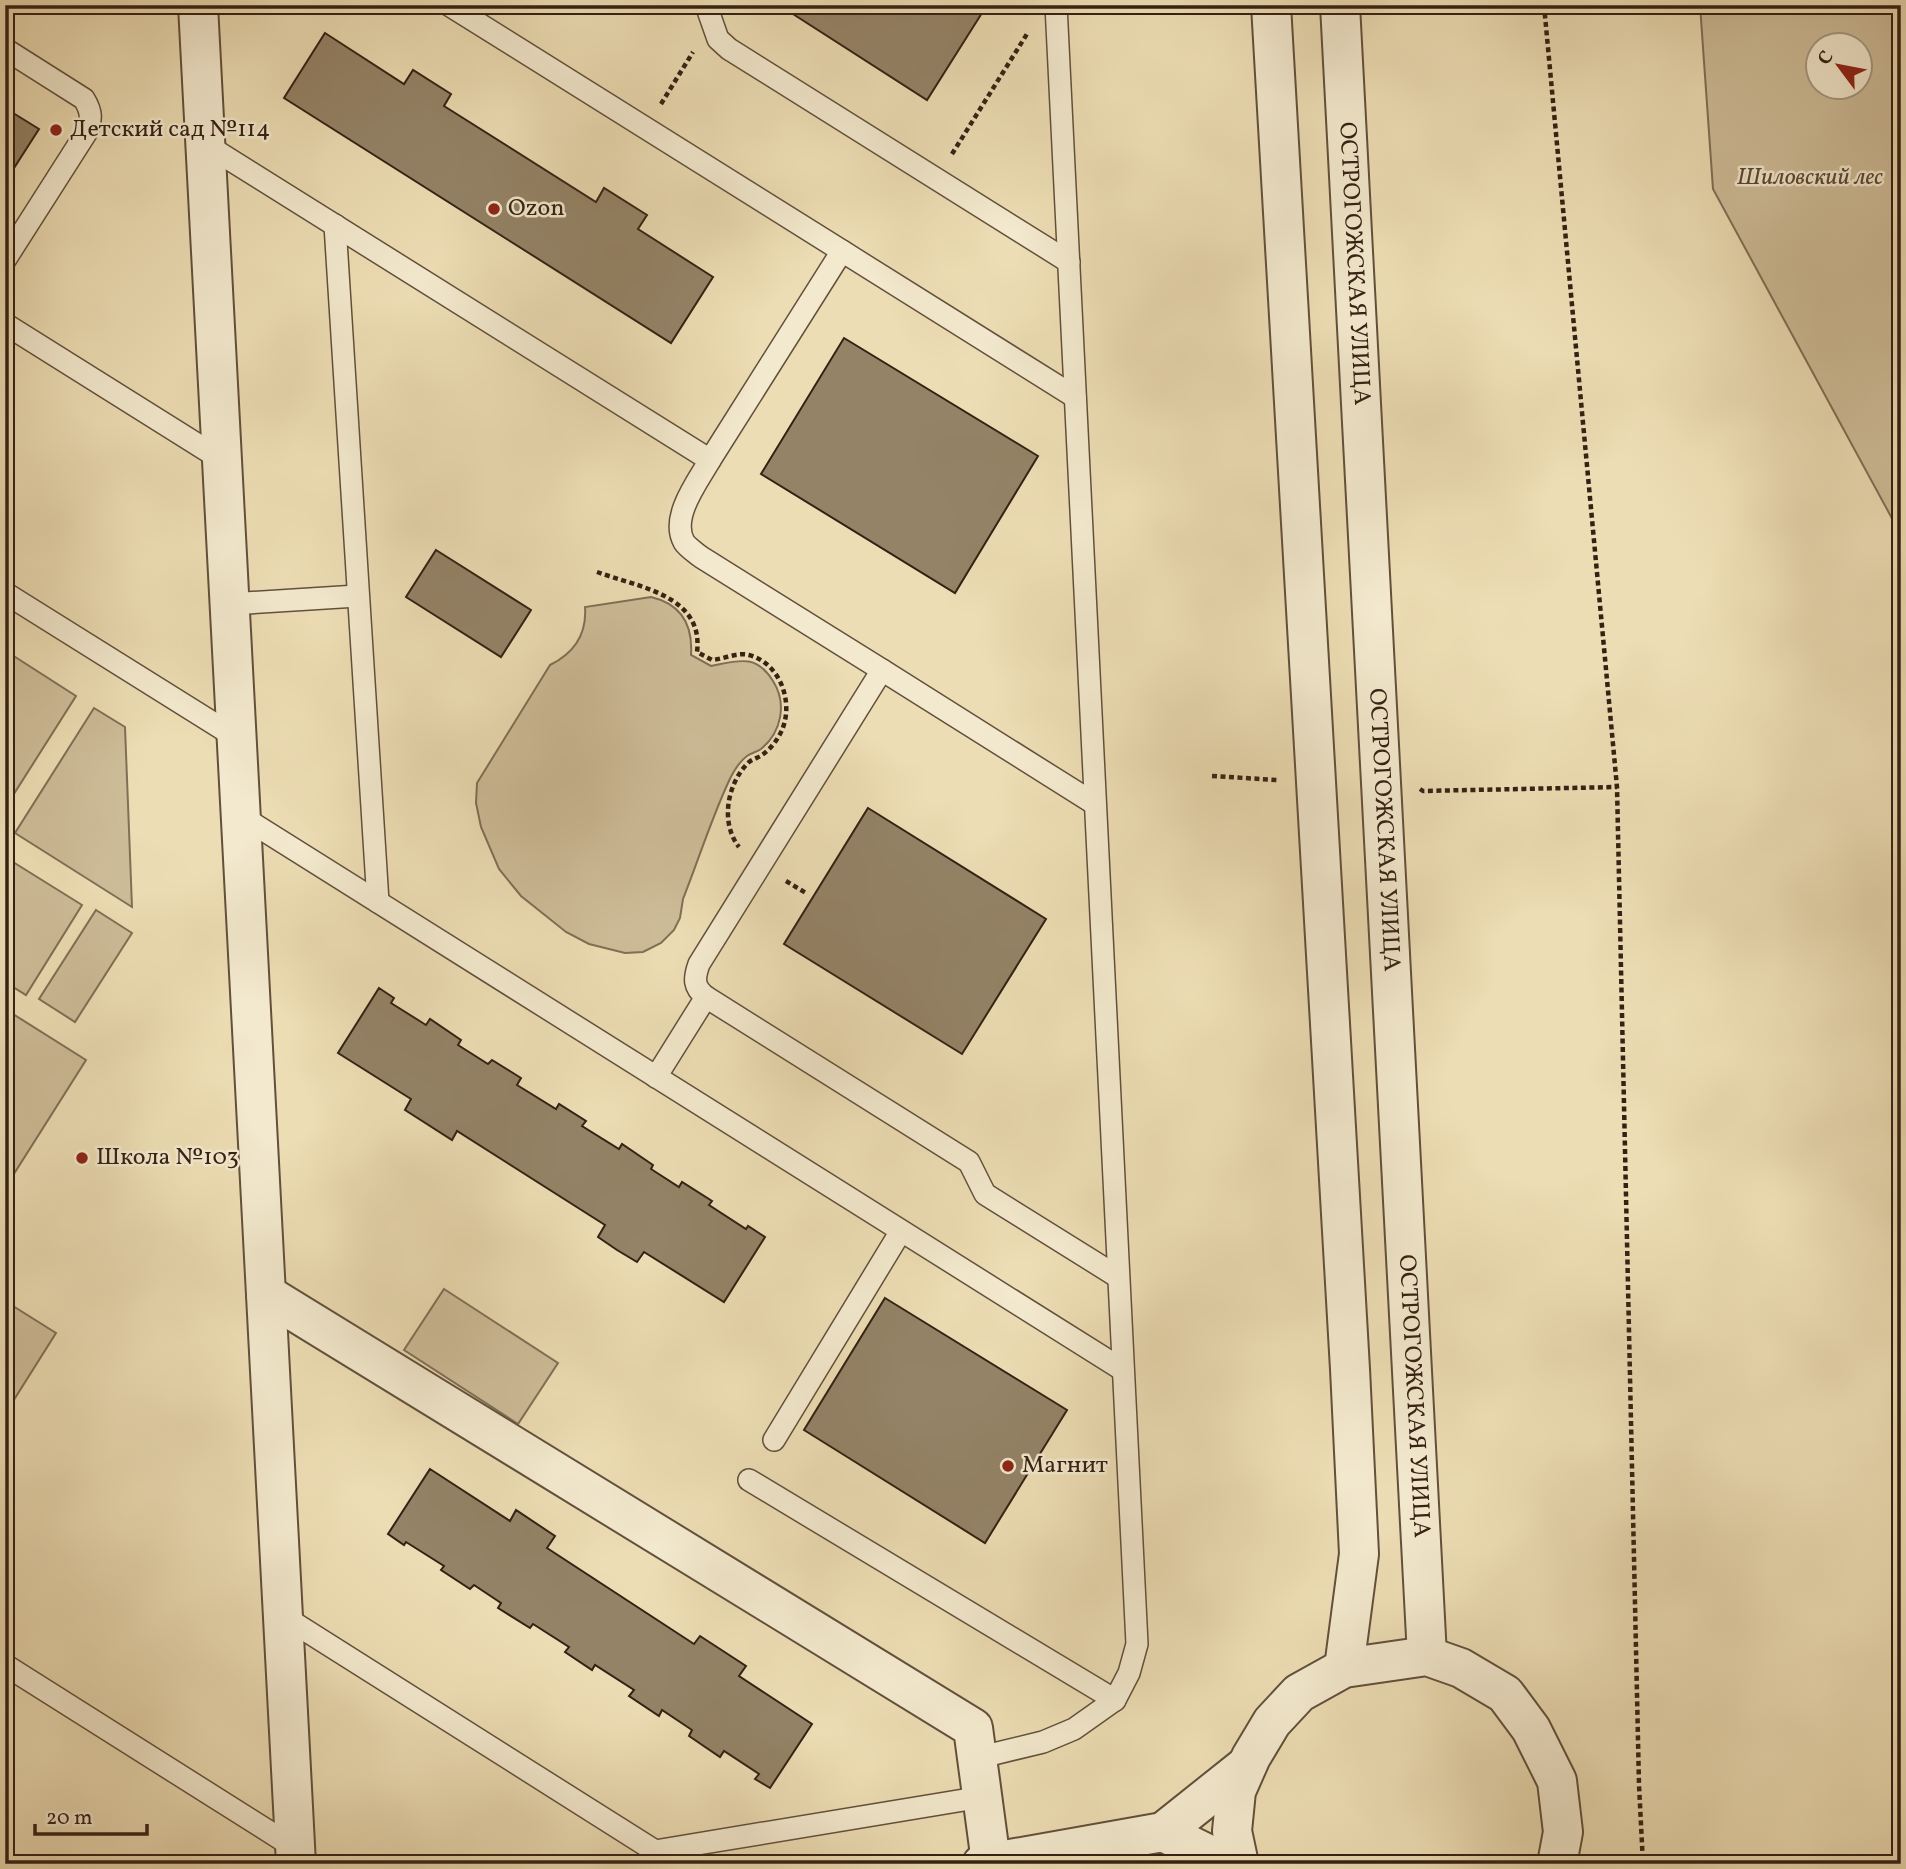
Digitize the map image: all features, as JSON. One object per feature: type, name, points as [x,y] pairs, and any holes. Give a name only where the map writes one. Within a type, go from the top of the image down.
[{"type":"street","points":[[198,5],[296,1856]]},
{"type":"street","points":[[1271,5],[1359,1554],[1343,1668]]},
{"type":"street","name":"ОСТРОГОЖСКАЯ УЛИЦА","points":[[1340,5],[1427,1656]]},
{"type":"street","points":[[266,1294],[972,1728],[982,1797],[987,1863],[1163,1832],[1247,1765]]},
{"type":"street","points":[[1239,1864],[1232,1831],[1236,1791],[1247,1765],[1272,1722],[1299,1693],[1343,1668],[1427,1656],[1461,1668],[1505,1694],[1531,1729],[1557,1781],[1563,1832],[1558,1864]]},
{"type":"street","points":[[1163,1832],[1228,1864]]},
{"type":"lane","points":[[449,5],[1075,397]]},
{"type":"lane","points":[[709,14],[718,39],[729,49],[1069,262]]},
{"type":"lane","points":[[976,1758],[1043,1742],[1074,1729],[1115,1700],[1129,1673],[1137,1644],[1056,16]]},
{"type":"lane","points":[[5,49],[84,99],[91,110],[91,121],[86,133],[5,260]]},
{"type":"lane","points":[[205,144],[710,460]]},
{"type":"lane","points":[[335,225],[377,902]]},
{"type":"lane","points":[[842,251],[689,495],[680,523],[684,542],[701,557],[1095,804]]},
{"type":"lane","points":[[5,324],[222,460]]},
{"type":"lane","points":[[5,593],[237,738]]},
{"type":"lane","points":[[230,604],[357,596]]},
{"type":"lane","points":[[882,670],[699,964],[694,979],[697,991],[969,1162],[985,1194],[1118,1277]]},
{"type":"lane","points":[[241,816],[1123,1370]]},
{"type":"lane","points":[[656,1077],[705,997]]},
{"type":"lane","points":[[774,1440],[901,1231]]},
{"type":"lane","points":[[749,1480],[1115,1700]]},
{"type":"lane","points":[[283,1616],[655,1851],[982,1797]]},
{"type":"lane","points":[[5,1665],[296,1856]]},
{"type":"path","points":[[1544,5],[1617,787],[1643,1864]]},
{"type":"path","points":[[645,128],[709,14]]},
{"type":"path","points":[[937,179],[1028,33],[1056,16]]},
{"type":"path","points":[[597,572],[673,598],[694,623],[697,652],[712,660],[748,654],[768,667],[783,685],[787,716],[782,731],[774,744],[762,755],[749,761],[733,786],[729,799],[729,827],[736,844],[744,853]]},
{"type":"green space","name":"Шиловский лес","points":[[1700,5],[1901,5],[1901,535],[1713,189]]},
{"type":"green space","points":[[651,597],[670,605],[683,617],[690,634],[691,655],[711,666],[745,661],[760,666],[773,681],[781,708],[774,734],[761,749],[744,759],[730,780],[683,899],[680,918],[674,930],[661,943],[643,952],[625,953],[589,944],[566,932],[521,896],[499,869],[481,827],[476,803],[477,783],[550,665],[566,655],[577,642],[584,626],[585,607]]},
{"type":"green space","points":[[9,653],[76,696],[5,808],[5,659]]},
{"type":"green space","points":[[94,708],[125,727],[132,907],[15,833]]},
{"type":"green space","points":[[5,857],[82,905],[26,995],[5,982]]},
{"type":"green space","points":[[96,910],[132,933],[75,1022],[39,999]]},
{"type":"green space","points":[[5,1009],[86,1060],[5,1188]]},
{"type":"green space","points":[[444,1289],[558,1363],[518,1424],[404,1350]]},
{"type":"green space","points":[[5,1301],[56,1333],[5,1414]]},
{"type":"building","points":[[779,5],[987,5],[927,100]]},
{"type":"building","points":[[325,33],[404,84],[413,70],[451,94],[444,106],[596,202],[604,188],[647,215],[638,229],[713,277],[671,343],[284,98]]},
{"type":"building","points":[[5,108],[39,129],[5,182]]},
{"type":"building","points":[[844,338],[1038,456],[955,593],[761,474]]},
{"type":"building","points":[[436,550],[531,610],[501,657],[406,597]]},
{"type":"building","points":[[868,808],[1046,919],[962,1054],[784,944]]},
{"type":"building","points":[[379,988],[394,998],[391,1003],[426,1025],[430,1019],[461,1040],[458,1045],[488,1064],[492,1060],[521,1078],[517,1085],[556,1109],[559,1104],[586,1121],[582,1126],[619,1149],[622,1144],[653,1165],[651,1169],[679,1187],[682,1182],[712,1201],[709,1205],[746,1229],[748,1226],[765,1237],[724,1302],[644,1252],[637,1262],[617,1250],[598,1237],[605,1225],[457,1131],[452,1140],[405,1110],[411,1099],[338,1053]]},
{"type":"building","points":[[885,1298],[1067,1410],[985,1543],[804,1430]]},
{"type":"building","points":[[430,1469],[510,1521],[516,1510],[555,1536],[547,1548],[694,1644],[700,1636],[746,1666],[739,1676],[812,1724],[770,1788],[755,1779],[759,1774],[724,1751],[720,1757],[689,1736],[692,1730],[662,1710],[659,1716],[629,1696],[634,1690],[595,1665],[592,1670],[565,1652],[569,1647],[533,1624],[530,1628],[498,1608],[501,1603],[474,1585],[470,1589],[441,1570],[444,1566],[388,1534]]},
{"type":"place","name":"Детский сад №114","points":[[56,130]]},
{"type":"place","name":"Ozon","points":[[494,209]]},
{"type":"place","name":"Школа №103","points":[[82,1158]]},
{"type":"place","name":"Магнит","points":[[1008,1466]]}]
